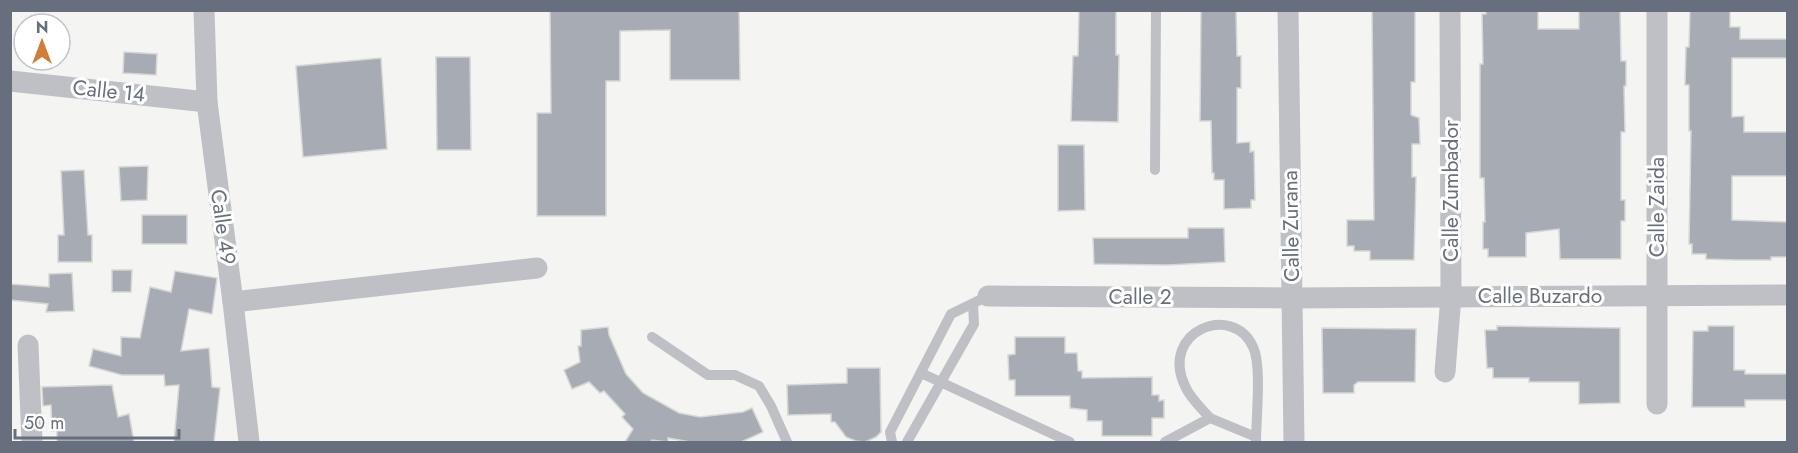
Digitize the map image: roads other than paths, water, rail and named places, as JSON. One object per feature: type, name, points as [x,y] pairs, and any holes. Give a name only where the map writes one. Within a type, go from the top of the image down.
[{"type":"street","name":"Calle 49","points":[[204,10],[207,102],[249,442]]},
{"type":"street","name":"Calle Zurana","points":[[1288,10],[1294,442]]},
{"type":"street","name":"Calle Zumbador","points":[[1445,372],[1451,296],[1450,10]]},
{"type":"street","name":"Calle Zaida","points":[[1657,10],[1658,404]]},
{"type":"street","name":"Calle 14","points":[[10,81],[207,102]]},
{"type":"street","points":[[233,302],[537,268]]},
{"type":"street","name":"Calle Buzardo","points":[[1292,298],[1788,295]]},
{"type":"street","name":"Calle 2","points":[[980,300],[1292,298]]},
{"type":"street","points":[[28,345],[33,442]]},
{"type":"lane","points":[[1155,170],[1156,10]]},
{"type":"lane","points":[[892,442],[890,432],[951,314],[980,300]]},
{"type":"lane","points":[[907,442],[974,324],[980,300]]},
{"type":"lane","points":[[1222,325],[1235,328],[1246,336],[1253,346],[1258,375],[1256,440],[1210,418],[1185,387],[1180,373],[1179,358],[1184,343],[1194,332],[1222,325]]},
{"type":"lane","points":[[651,337],[708,375],[735,375],[759,386],[787,442]]},
{"type":"lane","points":[[921,373],[940,384],[1070,442]]},
{"type":"lane","points":[[1165,442],[1210,418]]}]
